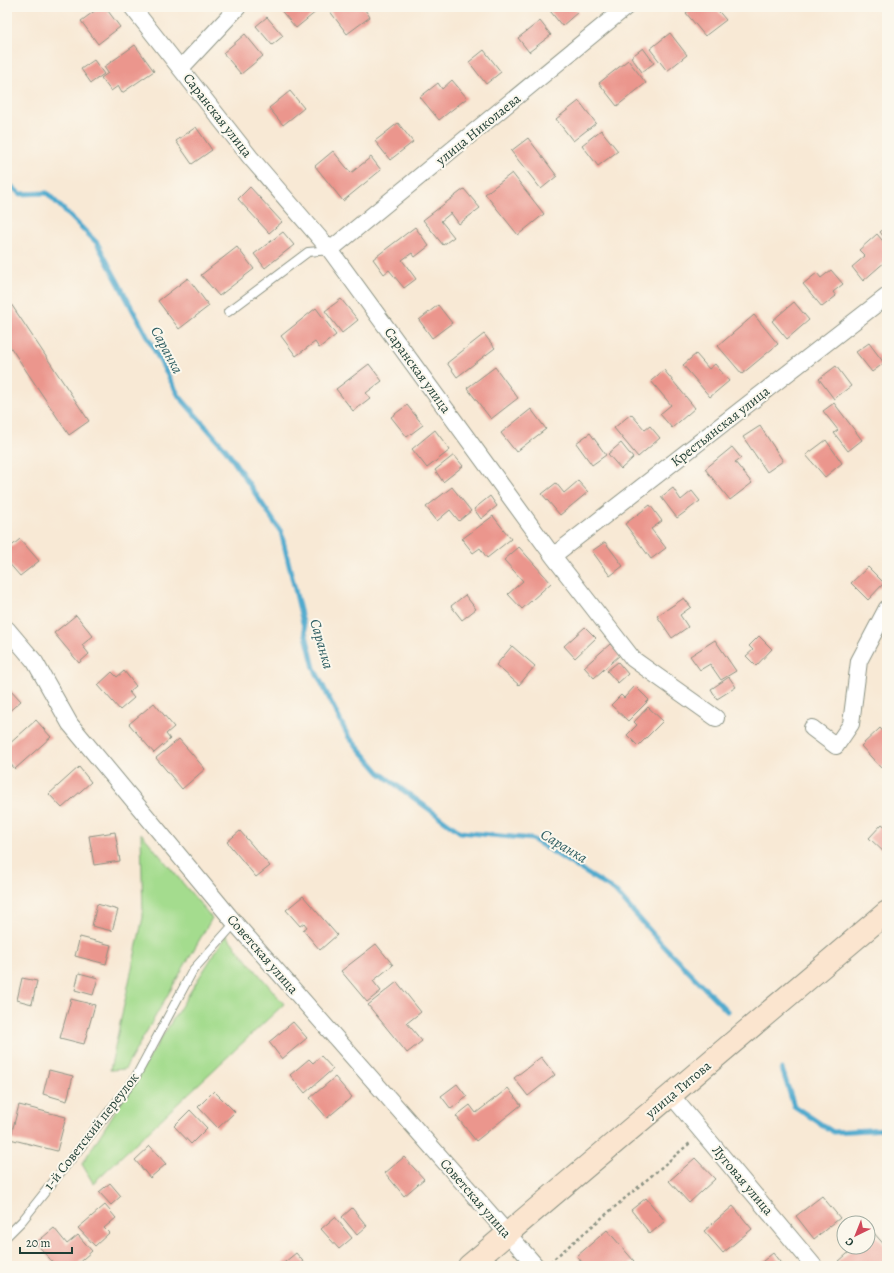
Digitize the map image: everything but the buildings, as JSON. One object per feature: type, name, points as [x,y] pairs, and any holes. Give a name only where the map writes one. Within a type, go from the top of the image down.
[{"type":"main road","name":"улица Титова","points":[[469,1266],[887,912]]},
{"type":"street","name":"Саранская улица","points":[[132,7],[250,157],[330,250],[553,556],[633,659],[716,718]]},
{"type":"street","points":[[181,68],[238,7]]},
{"type":"street","name":"улица Николаева","points":[[330,250],[626,7]]},
{"type":"street","name":"Крестьянская улица","points":[[553,556],[887,296]]},
{"type":"street","points":[[812,728],[836,746],[851,724],[859,661],[887,608]]},
{"type":"street","name":"Советская улица","points":[[7,629],[35,662],[70,724],[235,923],[536,1266]]},
{"type":"street","name":"Луговая улица","points":[[671,1095],[814,1266]]},
{"type":"lane","points":[[228,312],[308,252],[330,250]]},
{"type":"lane","name":"1-й Советский переулок","points":[[7,1236],[22,1221],[134,1080],[193,970],[235,923]]},
{"type":"path","points":[[545,1266],[703,1133]]},
{"type":"green space","points":[[141,833],[212,918],[125,1069],[110,1070],[143,917]]},
{"type":"green space","points":[[226,935],[284,1004],[93,1183],[82,1164]]},
{"type":"waterway","name":"Саранка","points":[[7,182],[20,194],[47,193],[97,243],[179,396],[227,451],[281,532],[314,668],[348,736],[380,773],[460,832],[532,839],[615,891],[659,941],[727,1011]]},
{"type":"waterway","name":"Саранка","points":[[782,1069],[794,1106],[833,1132],[887,1129]]}]
